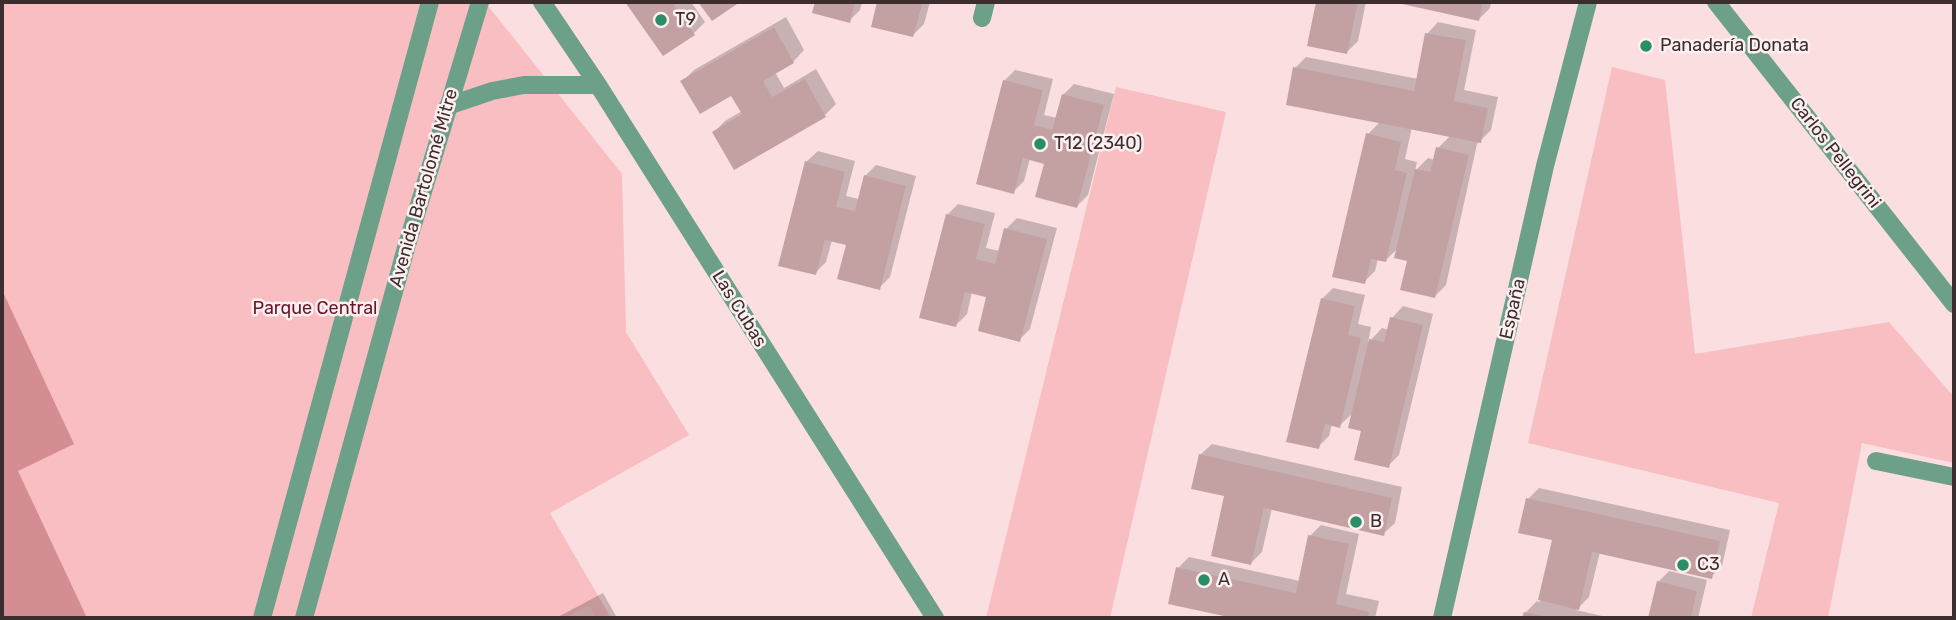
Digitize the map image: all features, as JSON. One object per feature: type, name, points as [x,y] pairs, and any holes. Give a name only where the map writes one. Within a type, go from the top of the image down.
[{"type":"street","points":[[262,618],[430,2]]},
{"type":"street","name":"Avenida Bartolomé Mitre","points":[[304,618],[402,261],[480,2]]},
{"type":"street","name":"Las Cubas","points":[[542,2],[598,85],[935,618]]},
{"type":"street","name":"España","points":[[1442,618],[1545,166],[1588,2]]},
{"type":"street","name":"Carlos Pellegrini","points":[[1716,2],[1954,304]]},
{"type":"street","points":[[448,106],[492,90],[524,85],[598,85]]},
{"type":"street","points":[[1876,461],[1954,477]]},
{"type":"green space","name":"Parque Central","points":[[2,2],[485,2],[622,174],[626,332],[689,435],[550,513],[611,618],[2,618]]},
{"type":"green space","points":[[1612,67],[1665,80],[1695,354],[1889,322],[1954,397],[1954,463],[1862,443],[1828,618],[1751,618],[1779,503],[1528,443]]},
{"type":"green space","points":[[1116,87],[1226,112],[1110,618],[986,618]]},
{"type":"shaded area","points":[[2,290],[74,444],[18,471],[87,618],[2,618]]},
{"type":"building","name":"T9","points":[[625,2],[678,2],[674,5],[695,35],[663,56]]},
{"type":"building","name":"T9","points":[[698,2],[740,2],[712,21]]},
{"type":"building","points":[[815,2],[855,2],[850,23],[812,13]]},
{"type":"building","points":[[877,2],[923,2],[913,37],[871,27]]},
{"type":"building","points":[[1316,2],[1358,2],[1347,54],[1307,46]]},
{"type":"building","points":[[1393,2],[1483,2],[1479,21]]},
{"type":"building","points":[[774,27],[794,63],[763,81],[772,97],[805,79],[826,117],[734,170],[712,132],[742,114],[731,96],[700,114],[680,81]]},
{"type":"building","points":[[1425,33],[1466,40],[1454,101],[1488,108],[1481,143],[1286,105],[1293,67],[1414,91]]},
{"type":"building","name":"T12 (2340)","points":[[1003,80],[1043,90],[1034,125],[1052,130],[1062,94],[1104,105],[1077,208],[1035,197],[1044,164],[1023,158],[1014,194],[976,184]]},
{"type":"building","points":[[1366,133],[1401,142],[1395,170],[1407,173],[1386,262],[1371,259],[1365,284],[1332,277]]},
{"type":"building","points":[[1436,147],[1469,155],[1435,298],[1400,290],[1407,261],[1394,258],[1415,169],[1430,172]]},
{"type":"building","points":[[805,161],[845,172],[836,207],[855,211],[864,175],[906,186],[880,290],[837,279],[846,245],[825,240],[816,275],[778,266]]},
{"type":"building","points":[[946,214],[985,224],[976,259],[995,264],[1004,228],[1047,239],[1020,342],[978,331],[986,297],[965,292],[956,327],[919,318]]},
{"type":"building","points":[[1321,298],[1355,306],[1348,335],[1361,338],[1340,428],[1325,424],[1319,449],[1286,442]]},
{"type":"building","points":[[1390,317],[1423,325],[1389,468],[1354,460],[1361,431],[1348,428],[1369,339],[1384,342]]},
{"type":"building","name":"B","points":[[1199,454],[1392,498],[1384,536],[1264,508],[1251,565],[1211,556],[1224,496],[1191,489]]},
{"type":"building","name":"C3","points":[[1526,498],[1720,541],[1712,579],[1592,552],[1579,610],[1538,600],[1552,540],[1518,533]]},
{"type":"building","name":"A","points":[[1308,535],[1349,544],[1336,604],[1369,612],[1368,618],[1233,618],[1168,604],[1176,567],[1296,593]]},
{"type":"building","points":[[1657,581],[1697,591],[1691,618],[1648,618]]},
{"type":"building","points":[[589,605],[596,618],[565,618]]},
{"type":"building","points":[[1524,612],[1548,617],[1548,618],[1522,618]]},
{"type":"place","name":"T9","points":[[661,20]]},
{"type":"place","name":"Panadería Donata","points":[[1646,46]]},
{"type":"place","name":"T12 (2340)","points":[[1040,144]]},
{"type":"place","name":"B","points":[[1356,522]]},
{"type":"place","name":"C3","points":[[1683,565]]},
{"type":"place","name":"A","points":[[1204,580]]}]
